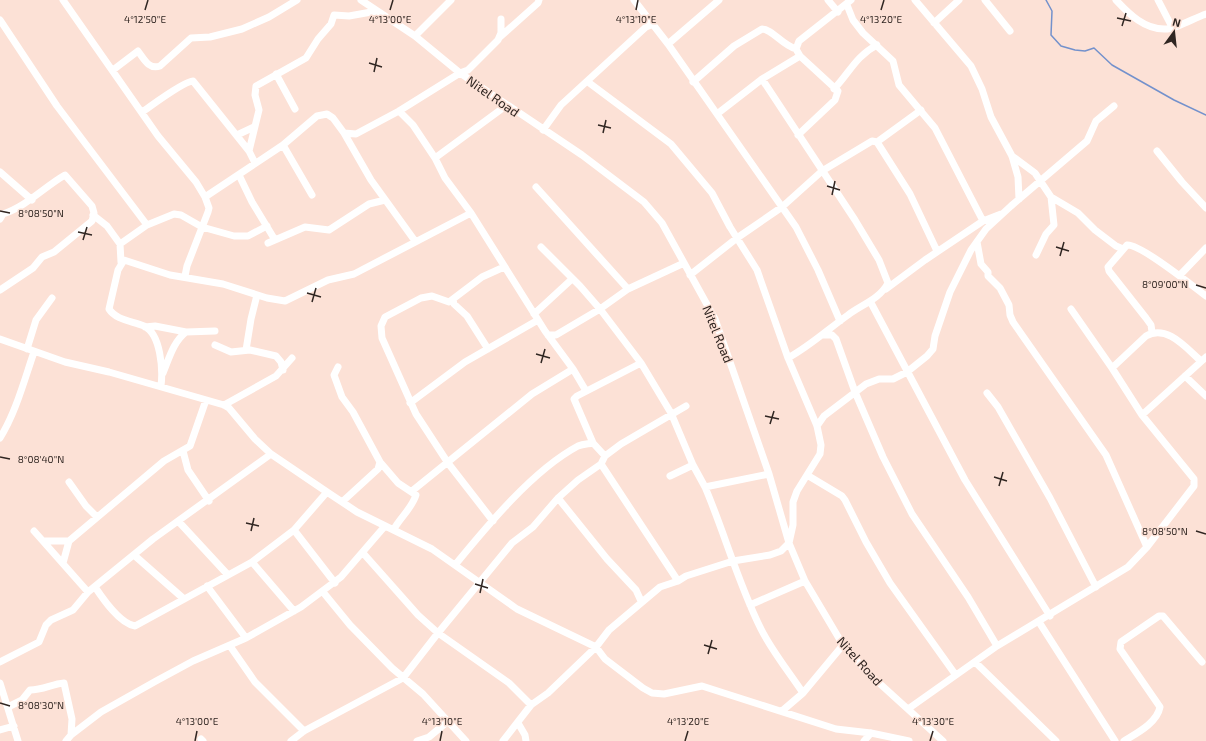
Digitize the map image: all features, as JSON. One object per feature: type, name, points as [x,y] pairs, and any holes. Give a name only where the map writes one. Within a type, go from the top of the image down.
[{"type":"street","points":[[63,0],[158,136],[193,178],[205,197],[209,208],[185,276]]},
{"type":"street","points":[[113,70],[138,51],[150,67],[155,68],[160,66],[191,38],[210,37],[242,30],[270,17],[297,0]]},
{"type":"street","name":"Nitel Road","points":[[361,0],[415,36],[460,73],[582,155],[644,202],[662,223],[715,319],[769,474],[789,543],[805,581],[843,645],[867,672],[943,741]]},
{"type":"street","points":[[415,36],[451,0]]},
{"type":"street","points":[[344,133],[356,134],[399,111],[460,73],[468,70],[500,36],[538,3],[539,0]]},
{"type":"street","points":[[634,0],[651,20],[796,227],[818,270],[840,321]]},
{"type":"street","points":[[668,44],[719,0]]},
{"type":"street","points":[[828,0],[838,12]]},
{"type":"street","points":[[915,0],[971,66],[979,82],[991,117],[1012,156],[1018,177],[1019,199]]},
{"type":"street","points":[[934,23],[959,0]]},
{"type":"street","points":[[985,0],[1010,31]]},
{"type":"street","points":[[1116,0],[1138,21],[1154,27],[1166,29],[1206,14]]},
{"type":"street","points":[[1158,0],[1172,27]]},
{"type":"street","points":[[717,114],[798,53],[802,38],[838,12],[849,2],[853,20],[864,34],[893,61],[900,85],[935,128],[983,221]]},
{"type":"street","points":[[249,151],[259,110],[255,95],[256,86],[306,58],[318,39],[331,24],[334,15],[349,16],[377,11]]},
{"type":"street","points":[[500,36],[501,19]]},
{"type":"street","points":[[0,20],[57,106],[101,162],[147,225]]},
{"type":"street","points":[[543,130],[555,112],[646,27],[651,20]]},
{"type":"street","points":[[693,82],[734,46],[762,28],[769,30],[785,45],[798,53],[834,89],[838,91],[835,100],[798,135]]},
{"type":"street","points":[[834,89],[847,75],[862,54],[877,46]]},
{"type":"street","points":[[276,74],[295,109]]},
{"type":"street","points":[[762,80],[879,260],[888,283],[884,290]]},
{"type":"street","points":[[142,112],[190,81],[196,84],[237,135],[249,151],[255,164]]},
{"type":"street","points":[[503,741],[531,705],[548,693],[596,647],[609,630],[641,601],[660,587],[678,581],[691,574],[733,561],[776,553],[789,543],[793,525],[793,502],[796,491],[820,454],[821,445],[817,426],[788,358],[757,270],[712,193],[671,144],[588,82]]},
{"type":"street","points":[[435,158],[507,105]]},
{"type":"street","points":[[817,426],[824,416],[866,384],[879,379],[892,379],[907,372],[934,349],[935,336],[950,292],[960,269],[977,242],[986,230],[1019,199],[1087,141],[1096,121],[1114,106]]},
{"type":"street","points":[[690,275],[737,238],[782,207],[822,171],[872,142],[877,142],[921,110]]},
{"type":"street","points":[[399,111],[412,125],[435,158],[445,178],[471,213],[536,317],[573,369],[586,391]]},
{"type":"street","points":[[205,197],[283,145],[317,116],[327,114],[333,118],[344,133],[371,180],[415,241]]},
{"type":"street","points":[[237,135],[254,127]]},
{"type":"street","points":[[877,142],[910,194],[937,251]]},
{"type":"street","points":[[283,145],[312,195]]},
{"type":"street","points":[[1157,151],[1182,182],[1206,208]]},
{"type":"street","points":[[1012,156],[1026,165],[1040,180],[1051,197],[1078,213],[1095,230],[1116,246],[1123,249]]},
{"type":"street","points":[[0,172],[32,200]]},
{"type":"street","points":[[0,219],[3,214],[32,200],[50,183],[65,174],[92,206],[93,215],[92,221],[72,238],[54,252],[42,257],[33,268],[0,290]]},
{"type":"street","points":[[239,175],[275,240]]},
{"type":"street","points":[[536,187],[628,289]]},
{"type":"street","points":[[1036,255],[1046,234],[1054,225],[1051,197]]},
{"type":"street","points":[[268,243],[305,227],[329,230],[369,204],[385,200]]},
{"type":"street","points":[[121,262],[127,260],[170,275],[185,276],[223,284],[257,295],[285,301],[328,280],[354,274],[471,213]]},
{"type":"street","points":[[788,358],[805,349],[840,321],[870,301],[937,251],[983,221],[1004,213]]},
{"type":"street","points":[[120,244],[147,225],[174,214],[180,215],[202,227],[234,236],[248,236],[267,226]]},
{"type":"street","points":[[93,215],[107,226],[120,244],[121,262],[109,309],[112,314],[145,327],[153,334],[160,352],[162,375],[161,386]]},
{"type":"street","points":[[977,242],[982,264],[988,272],[989,278],[1000,288],[1009,305],[1010,315],[1013,322],[1106,455],[1146,547]]},
{"type":"street","points":[[1152,332],[1151,325],[1109,271],[1108,267],[1127,245],[1134,245],[1180,275],[1206,296]]},
{"type":"street","points":[[541,247],[600,309],[641,363],[671,413],[722,528],[728,551],[750,605],[765,636],[803,693]]},
{"type":"street","points":[[1180,275],[1206,248]]},
{"type":"street","points":[[548,335],[556,335],[600,309],[628,289],[684,263]]},
{"type":"street","points":[[493,520],[448,463],[410,403],[382,338],[382,320],[421,298],[432,296],[450,302],[482,277],[504,267]]},
{"type":"street","points":[[410,403],[465,362],[488,349],[536,317],[572,279]]},
{"type":"street","points":[[246,350],[257,295]]},
{"type":"street","points":[[27,349],[36,320],[52,298]]},
{"type":"street","points":[[452,300],[454,304],[467,316],[488,349]]},
{"type":"street","points":[[870,301],[965,480],[1050,616]]},
{"type":"street","points":[[908,709],[955,674],[997,646],[1050,616],[1128,566],[1146,547],[1193,488],[1195,481],[1142,414],[1071,309]]},
{"type":"street","points":[[145,327],[155,326],[186,332],[215,331]]},
{"type":"street","points":[[162,375],[175,345],[186,332]]},
{"type":"street","points":[[1112,368],[1141,340],[1152,332],[1169,335],[1203,359],[1142,414]]},
{"type":"street","points":[[824,335],[832,335],[836,339],[855,392],[883,457],[912,514],[968,597],[997,646]]},
{"type":"street","points":[[0,339],[72,364],[161,386],[224,405],[229,408],[255,439],[271,454],[327,492],[385,526],[394,529],[432,549],[516,609],[596,647],[605,659],[643,688],[652,693],[664,694],[702,686],[836,729],[871,733],[909,741]]},
{"type":"street","points":[[216,345],[231,352],[246,350],[276,356],[281,362],[283,370]]},
{"type":"street","points":[[0,438],[13,416],[34,352]]},
{"type":"street","points":[[224,405],[266,382],[283,370],[292,358]]},
{"type":"street","points":[[605,456],[593,443],[575,402],[577,396],[641,363]]},
{"type":"street","points":[[338,367],[334,375],[336,385],[357,419],[380,462],[398,482],[416,495],[394,529]]},
{"type":"street","points":[[412,491],[532,394],[573,369]]},
{"type":"street","points":[[1185,376],[1206,396]]},
{"type":"street","points":[[987,393],[998,407],[1050,498],[1096,587]]},
{"type":"street","points":[[63,563],[69,541],[164,461],[183,451],[192,443],[206,400]]},
{"type":"street","points":[[291,741],[304,731],[404,678],[438,633],[517,539],[533,527],[558,498],[578,480],[601,464],[605,456],[621,444],[671,413],[686,406]]},
{"type":"street","points":[[455,565],[493,520],[556,460],[579,446],[593,443]]},
{"type":"street","points":[[183,451],[188,470],[209,500]]},
{"type":"street","points":[[0,662],[39,642],[48,623],[73,610],[88,592],[134,555],[271,454]]},
{"type":"street","points":[[342,502],[378,469],[380,462]]},
{"type":"street","points":[[601,464],[678,581]]},
{"type":"street","points":[[670,476],[693,465]]},
{"type":"street","points":[[705,487],[769,474]]},
{"type":"street","points":[[807,475],[842,496],[845,500],[866,542],[890,583],[955,674]]},
{"type":"street","points":[[69,482],[86,506],[97,517]]},
{"type":"street","points":[[95,587],[104,601],[124,622],[135,626],[252,562],[294,530],[327,492]]},
{"type":"street","points":[[558,498],[607,559],[636,590],[641,601]]},
{"type":"street","points":[[179,522],[228,575]]},
{"type":"street","points":[[66,741],[101,712],[193,661],[246,638],[294,611],[323,592],[335,583],[363,553],[385,526]]},
{"type":"street","points":[[294,530],[335,583]]},
{"type":"street","points":[[34,531],[88,592]]},
{"type":"street","points":[[44,541],[69,541]]},
{"type":"street","points":[[363,553],[418,615],[438,633],[509,683],[531,705]]},
{"type":"street","points":[[134,555],[184,599]]},
{"type":"street","points":[[252,562],[294,611]]},
{"type":"street","points":[[750,605],[805,581]]},
{"type":"street","points":[[207,586],[246,638]]},
{"type":"street","points":[[323,592],[350,625],[404,678],[423,694],[466,741]]},
{"type":"street","points":[[1124,741],[1151,723],[1159,712],[1160,706],[1120,649],[1121,642],[1159,616],[1163,616],[1202,662]]},
{"type":"street","points":[[1039,622],[1115,741]]},
{"type":"street","points":[[782,711],[803,693],[843,645]]},
{"type":"street","points":[[230,646],[254,682],[304,731]]},
{"type":"street","points":[[974,662],[1056,741]]},
{"type":"street","points":[[0,683],[18,741]]},
{"type":"street","points":[[8,707],[22,700],[30,690],[43,690],[56,684],[64,683],[72,719],[72,735]]},
{"type":"street","points":[[417,741],[429,737],[447,722]]},
{"type":"street","points":[[518,723],[525,735],[526,741]]},
{"type":"street","points":[[0,730],[14,726]]},
{"type":"street","points":[[864,741],[871,733]]},
{"type":"waterway","points":[[1046,0],[1052,11],[1051,35],[1061,46],[1085,51],[1094,48],[1112,65],[1174,100],[1206,115]]}]
